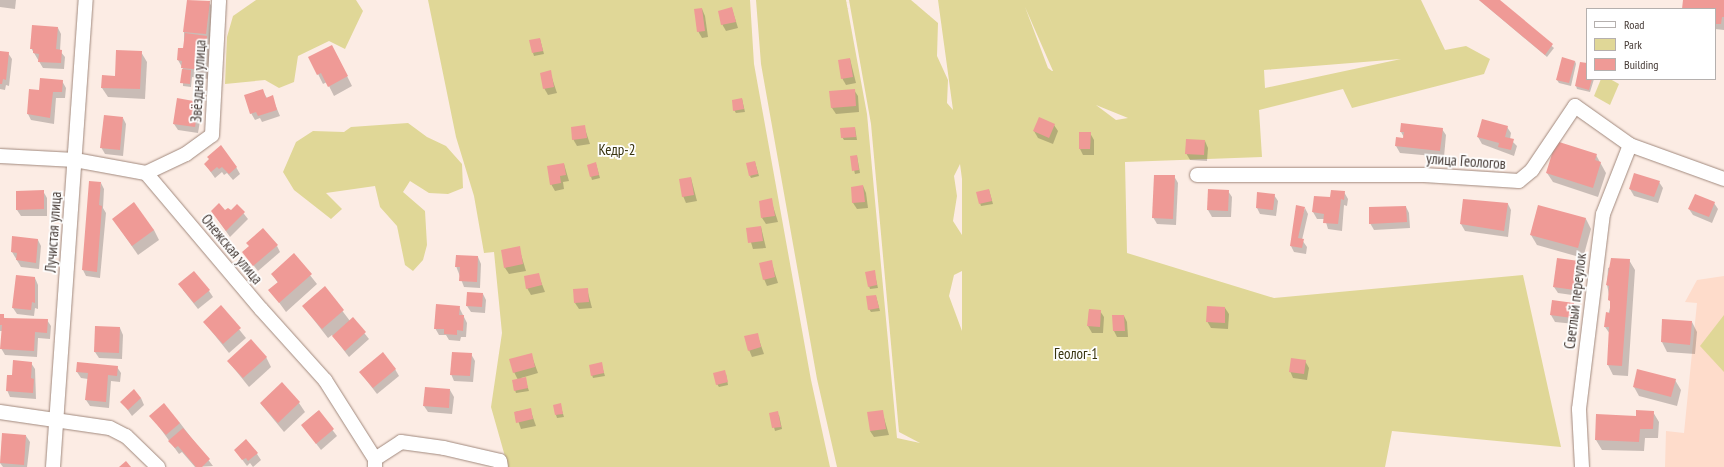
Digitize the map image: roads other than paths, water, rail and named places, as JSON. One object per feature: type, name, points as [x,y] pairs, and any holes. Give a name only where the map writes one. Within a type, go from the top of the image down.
[{"type":"street","name":"Лучистая улица","points":[[53,467],[86,0]]},
{"type":"street","name":"Звёздная улица","points":[[146,173],[186,154],[212,135],[219,0]]},
{"type":"street","name":"улица Геологов","points":[[1197,175],[1424,174],[1519,181],[1532,170],[1575,106],[1630,144],[1724,179]]},
{"type":"street","name":"Светлый переулок","points":[[1582,467],[1579,409],[1603,214],[1630,144]]},
{"type":"street","points":[[0,156],[75,160],[146,173]]},
{"type":"street","name":"Онежская улица","points":[[146,173],[261,309],[325,380],[375,463]]},
{"type":"street","points":[[0,412],[110,428],[126,436],[158,467]]},
{"type":"street","points":[[375,463],[401,442],[444,448],[500,461],[501,467]]},
{"type":"park label","name":"Кедр-2","points":[[617,150]]},
{"type":"park label","name":"Геолог-1","points":[[1076,354]]}]
